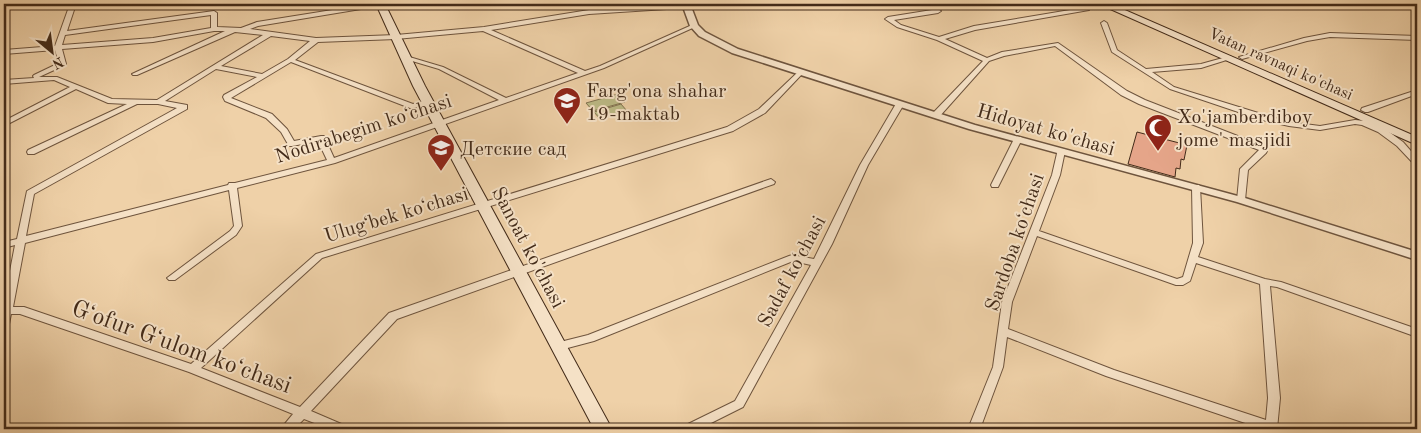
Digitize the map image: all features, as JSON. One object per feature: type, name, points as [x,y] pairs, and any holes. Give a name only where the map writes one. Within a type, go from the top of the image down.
[{"type":"main road","name":"Sanoat ko'chasi","points":[[379,4],[404,57],[603,429]]},
{"type":"main road","name":"Vatan ravnaqi ko'chasi","points":[[1104,4],[1230,58],[1365,110],[1417,133]]},
{"type":"main road","name":"Vatan ravnaqi ko'chasi","points":[[1116,4],[1242,57],[1260,68],[1382,128],[1417,140]]},
{"type":"street","points":[[31,78],[63,64],[58,48],[73,4]]},
{"type":"street","points":[[242,30],[257,24],[379,4]]},
{"type":"street","points":[[4,52],[153,40],[214,28],[316,40],[396,37],[484,28],[588,12],[713,4]]},
{"type":"street","points":[[926,4],[938,10],[888,19],[899,26],[987,60]]},
{"type":"street","points":[[939,40],[974,28],[1087,9],[1080,4]]},
{"type":"street","points":[[687,5],[694,26]]},
{"type":"street","points":[[62,34],[214,13],[214,28]]},
{"type":"street","points":[[1104,23],[1108,28],[1110,44],[1114,51],[1172,88],[1265,118],[1313,127],[1355,122],[1382,128],[1417,162]]},
{"type":"street","name":"Hidoyat ko'chasi","points":[[694,26],[702,34],[735,51],[900,104],[1018,140],[1241,200],[1417,256]]},
{"type":"street","name":"Nodirabegim koʻchasi","points":[[4,245],[232,186],[304,170],[631,56],[694,26]]},
{"type":"street","points":[[484,28],[584,73]]},
{"type":"street","points":[[135,74],[233,30]]},
{"type":"street","points":[[158,102],[269,34]]},
{"type":"street","points":[[1242,57],[1330,35],[1417,38]]},
{"type":"street","points":[[316,40],[290,60],[227,97],[268,116],[284,132],[292,144],[321,138],[332,161]]},
{"type":"street","points":[[936,115],[987,60],[1002,54],[1056,44],[1124,93],[1142,102],[1263,149],[1244,169],[1241,200]]},
{"type":"street","points":[[404,57],[441,68],[504,100]]},
{"type":"street","points":[[1144,71],[1201,66],[1230,58]]},
{"type":"street","points":[[290,60],[413,106],[428,102]]},
{"type":"street","points":[[216,67],[264,76]]},
{"type":"street","name":"Ulugʻbek koʻchasi","points":[[193,369],[319,256],[730,129],[762,110],[800,72]]},
{"type":"street","points":[[4,82],[31,78],[54,78],[111,101],[158,102],[184,107],[30,193],[4,326]]},
{"type":"street","points":[[4,124],[76,86]]},
{"type":"street","points":[[1365,110],[1417,92]]},
{"type":"street","points":[[31,152],[134,102]]},
{"type":"street","name":"Sadaf koʻchasi","points":[[688,429],[739,404],[816,262],[864,165],[900,104]]},
{"type":"street","points":[[995,185],[1018,140]]},
{"type":"street","name":"Sardoba koʻchasi","points":[[974,429],[998,367],[1007,302],[1056,176],[1061,151]]},
{"type":"street","points":[[287,429],[393,316],[771,182]]},
{"type":"street","points":[[172,278],[233,234],[238,226],[232,186]]},
{"type":"street","points":[[1034,232],[1176,282],[1183,282],[1187,279],[1198,243],[1196,187]]},
{"type":"street","points":[[560,346],[590,338],[792,258],[816,262]]},
{"type":"street","points":[[1193,259],[1265,282],[1278,284],[1417,333]]},
{"type":"street","points":[[1003,331],[1110,373],[1271,428],[1274,398],[1265,282]]},
{"type":"street","name":"Gʻofur Gʻulom koʻchasi","points":[[6,311],[20,310],[193,369],[342,429]]},
{"type":"shaded area","points":[[618,94],[625,102],[593,111],[586,103]]},
{"type":"shaded area","points":[[621,104],[627,111],[600,119],[594,112]]},
{"type":"building","name":"Xo'jamberdiboy jome' masjidi","points":[[1137,132],[1187,145],[1184,160],[1181,159],[1180,169],[1176,168],[1175,177],[1128,164]]},
{"type":"place","name":"Farg'ona shahar 19-maktab","points":[[567,125]]},
{"type":"place","name":"Xo'jamberdiboy jome' masjidi","points":[[1158,152]]},
{"type":"place","name":"Детские сад","points":[[441,172]]}]
